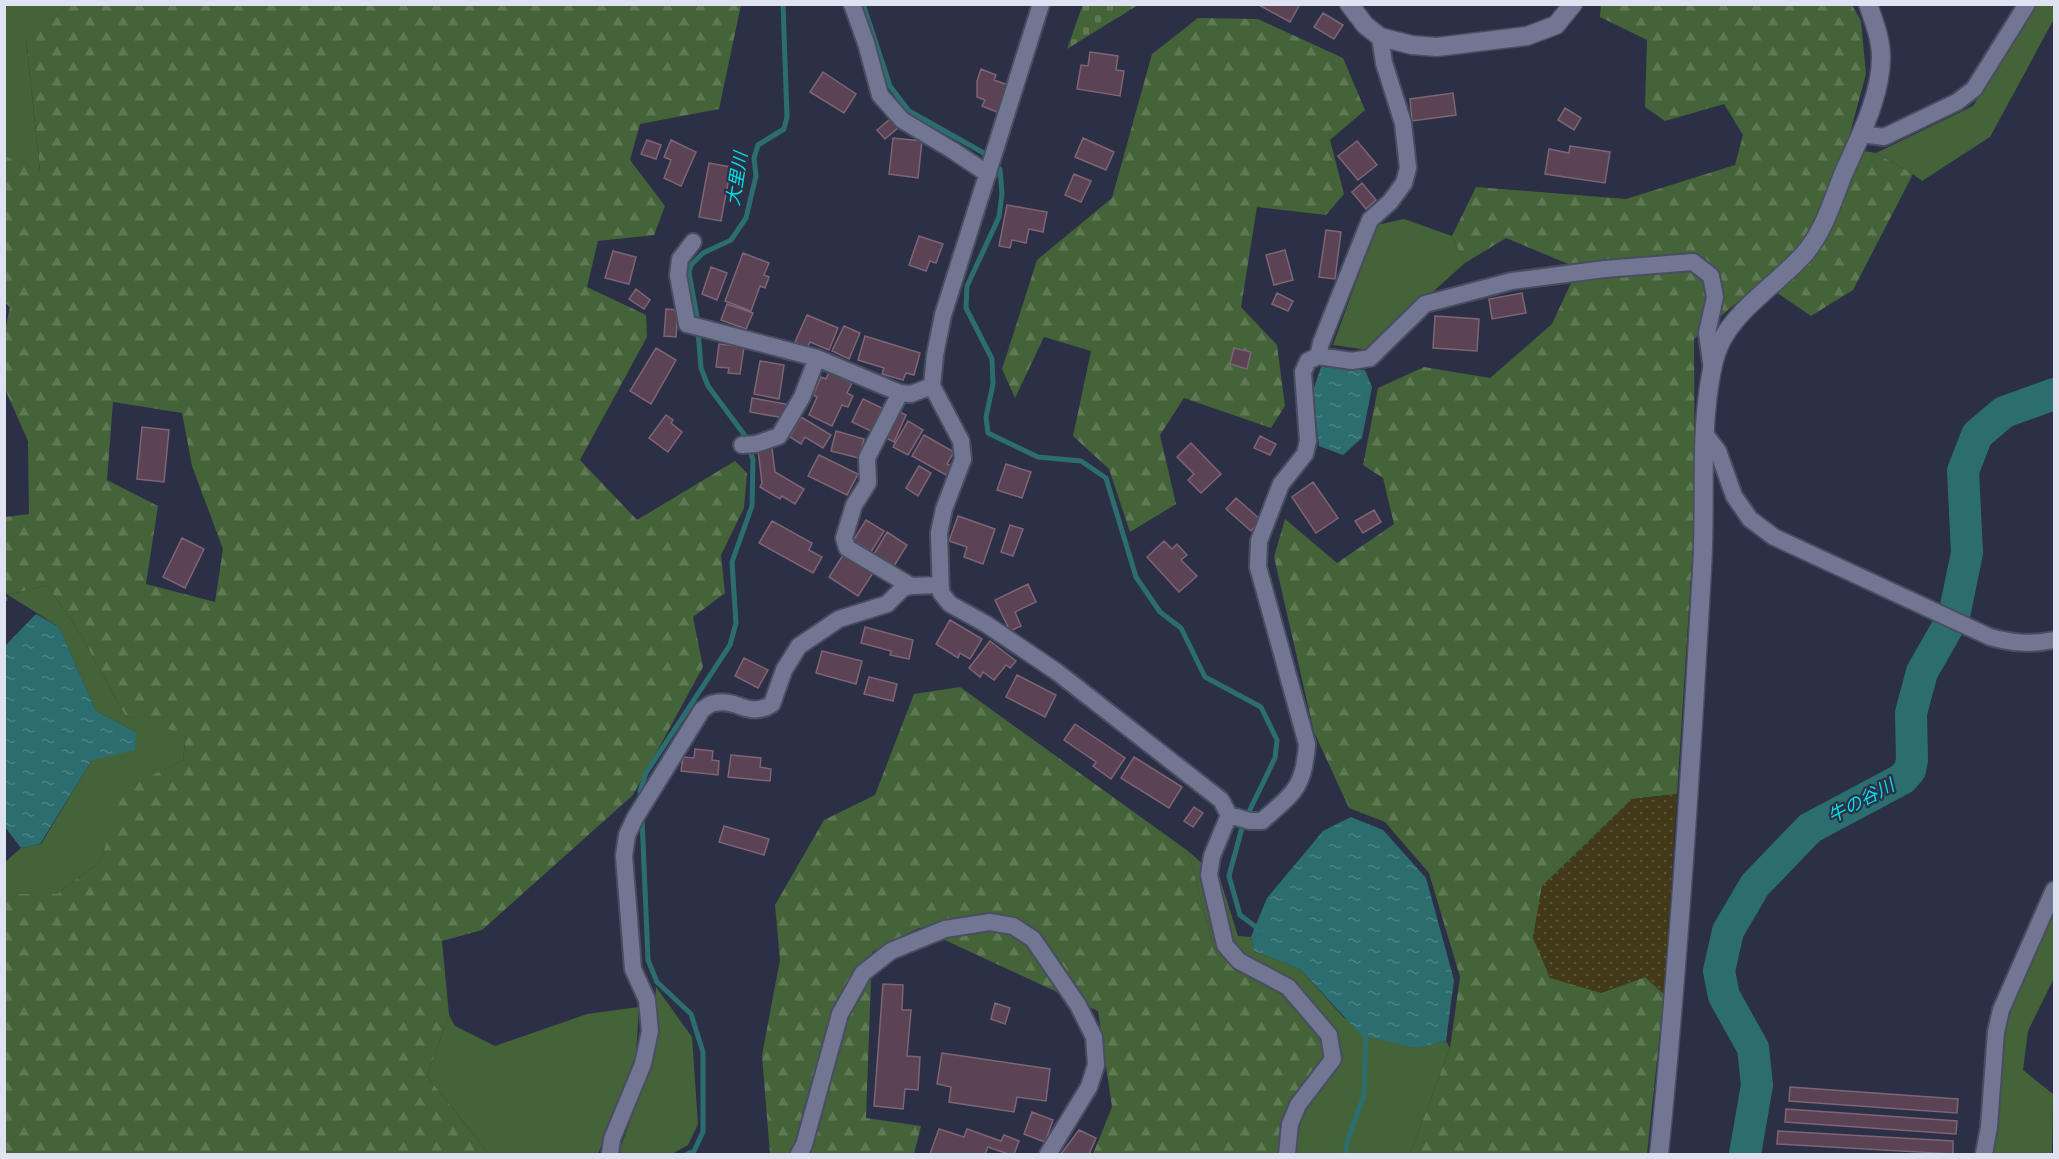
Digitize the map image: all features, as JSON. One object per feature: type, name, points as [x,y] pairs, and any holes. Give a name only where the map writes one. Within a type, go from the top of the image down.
[{"type":"street","points":[[852,4],[866,43],[880,95],[902,120],[988,174]]},
{"type":"street","points":[[1041,4],[943,315],[934,355],[932,386],[961,441],[963,459],[944,509],[939,533],[940,593],[950,604],[986,624],[1057,672],[1221,800],[1239,818],[1262,821],[1297,790],[1306,766],[1307,744],[1258,567],[1259,541],[1281,484],[1305,454],[1308,441],[1303,372],[1308,361],[1318,356],[1352,361],[1370,358],[1425,304],[1512,281],[1605,269],[1693,262],[1711,276],[1715,297],[1707,333],[1712,370]]},
{"type":"street","points":[[1349,4],[1365,25],[1380,37],[1412,45],[1437,46],[1527,36],[1556,25],[1573,4]]},
{"type":"street","points":[[1659,1155],[1678,958],[1690,786],[1704,541],[1705,434],[1712,370],[1719,344],[1738,318],[1805,253],[1821,229],[1861,134],[1876,91],[1881,58],[1878,33],[1868,4]]},
{"type":"street","points":[[1861,134],[1884,137],[1957,102],[1974,88],[2027,4]]},
{"type":"street","points":[[1318,356],[1321,343],[1370,220],[1390,202],[1404,183],[1408,168],[1403,123],[1384,63],[1380,37]]},
{"type":"street","points":[[693,243],[680,259],[678,275],[687,324],[817,357],[900,393],[911,394],[932,386]]},
{"type":"street","points":[[749,444],[779,436],[802,397],[817,357]]},
{"type":"street","points":[[900,393],[867,458],[868,483],[854,505],[844,537],[847,548],[910,586]]},
{"type":"street","points":[[1705,434],[1718,451],[1734,496],[1750,519],[1774,537],[1990,637],[2015,643],[2040,643],[2055,640]]},
{"type":"street","points":[[610,1155],[612,1139],[643,1064],[650,1031],[647,1000],[633,969],[624,856],[627,835],[634,818],[702,710],[714,703],[729,703],[753,711],[762,711],[772,705],[783,670],[799,646],[839,619],[887,604],[903,588],[939,585]]},
{"type":"street","points":[[1239,818],[1212,856],[1209,875],[1225,945],[1239,961],[1288,987],[1329,1035],[1333,1059],[1298,1105],[1290,1124],[1287,1155]]},
{"type":"street","points":[[1984,1155],[1989,1127],[1996,1032],[2001,1010],[2055,890]]},
{"type":"street","points":[[799,1155],[804,1145],[840,1014],[862,973],[891,951],[945,929],[990,922],[1012,926],[1033,939],[1078,1005],[1094,1037],[1096,1065],[1089,1087],[1048,1155]]},
{"type":"green space","points":[[1083,4],[1138,4],[1138,5],[1067,49]]},
{"type":"green space","points":[[5,5],[68,5],[26,39],[40,172],[5,156]]},
{"type":"green space","points":[[68,5],[741,5],[719,109],[640,124],[630,160],[665,206],[654,235],[598,241],[587,287],[646,315],[647,337],[580,460],[637,520],[735,461],[747,473],[744,508],[721,555],[725,593],[693,617],[703,667],[633,795],[482,930],[442,941],[449,1015],[427,1076],[489,1154],[5,1154],[5,894],[57,894],[101,861],[121,790],[183,760],[186,735],[125,715],[78,630],[47,585],[8,595],[5,592],[5,517],[29,514],[28,441],[5,389],[5,331],[10,307],[4,302],[5,156],[40,171],[26,38]],"holes":[[[113,402],[182,413],[192,466],[223,549],[215,602],[146,584],[158,506],[107,480]]]},
{"type":"green space","points":[[1601,5],[1852,5],[1861,21],[1866,74],[1846,148],[1876,153],[1913,174],[1853,290],[1811,316],[1761,282],[1694,339],[1695,514],[1677,794],[1632,799],[1542,886],[1533,938],[1601,993],[1645,977],[1664,994],[1647,1154],[1410,1154],[1450,1048],[1460,977],[1429,873],[1385,822],[1349,808],[1314,732],[1274,557],[1285,519],[1337,563],[1394,524],[1383,478],[1363,465],[1378,388],[1424,367],[1490,378],[1552,324],[1578,268],[1506,238],[1465,263],[1452,236],[1476,187],[1626,199],[1735,165],[1743,135],[1724,104],[1665,121],[1645,107],[1647,40],[1600,17]]},
{"type":"green space","points":[[2035,5],[2054,5],[2054,19],[1990,137],[1922,181],[1876,153],[1973,106]]},
{"type":"green space","points":[[1198,18],[1258,19],[1343,58],[1365,110],[1330,140],[1344,194],[1326,215],[1257,207],[1241,307],[1277,345],[1285,406],[1271,428],[1184,398],[1160,435],[1176,504],[1130,532],[1109,469],[1073,436],[1091,351],[1044,337],[1015,398],[1002,369],[1037,260],[1112,198],[1152,54]]},
{"type":"green space","points":[[1404,219],[1452,236],[1465,263],[1368,350],[1333,345],[1377,225]]},
{"type":"green space","points":[[47,585],[78,630],[125,715],[186,734],[183,760],[122,790],[101,861],[57,894],[5,894],[4,863],[21,848],[41,844],[92,760],[136,732],[96,711],[59,627],[8,595]]},
{"type":"green space","points":[[960,687],[1188,851],[1215,953],[1287,999],[1326,1036],[1326,1060],[1282,1154],[1093,1154],[1112,1107],[1098,1011],[919,928],[872,952],[866,1118],[921,1126],[914,1154],[770,1154],[762,1055],[780,960],[775,905],[824,820],[875,795],[914,694]]},
{"type":"green space","points":[[1188,851],[1220,879],[1238,936],[1251,937],[1254,951],[1300,969],[1344,1018],[1415,1048],[1446,1041],[1450,1048],[1410,1154],[1282,1154],[1287,999],[1215,953]]},
{"type":"green space","points":[[2054,911],[2054,978],[2028,1031],[2023,1070],[2053,1094],[2052,1154],[1993,1154],[1998,1132],[2003,1027]]},
{"type":"green space","points":[[656,987],[692,1037],[698,1124],[688,1145],[672,1154],[620,1154],[652,1059]]},
{"type":"green space","points":[[639,1007],[636,1054],[598,1154],[489,1154],[427,1076],[449,1015],[455,1026],[495,1046],[587,1014]]},
{"type":"sand","points":[[1677,794],[1664,994],[1645,977],[1601,993],[1550,978],[1533,938],[1542,886],[1632,799]]},
{"type":"water","points":[[1321,367],[1365,370],[1372,387],[1362,438],[1343,455],[1319,446],[1313,391]]},
{"type":"water","points":[[36,614],[59,627],[96,711],[136,732],[135,750],[92,760],[40,844],[21,848],[5,827],[5,646]]},
{"type":"water","points":[[1351,817],[1383,830],[1426,878],[1454,980],[1446,1041],[1416,1048],[1361,1035],[1300,969],[1254,951],[1251,937],[1267,898],[1323,831]]},
{"type":"building","points":[[1257,4],[1300,4],[1290,22]]},
{"type":"building","points":[[1323,13],[1343,25],[1334,39],[1314,27]]},
{"type":"building","points":[[1090,52],[1118,56],[1116,70],[1124,71],[1120,96],[1077,89],[1081,65],[1088,66]]},
{"type":"building","points":[[981,69],[996,75],[994,80],[1008,85],[997,112],[982,106],[985,100],[977,97],[977,81]]},
{"type":"building","points":[[823,72],[856,94],[844,113],[810,92]]},
{"type":"building","points":[[1453,93],[1456,115],[1412,121],[1410,99]]},
{"type":"building","points":[[1565,108],[1581,118],[1574,130],[1558,120]]},
{"type":"building","points":[[890,119],[898,128],[885,139],[877,130]]},
{"type":"building","points":[[893,138],[922,141],[918,178],[889,174]]},
{"type":"building","points":[[1083,138],[1114,152],[1106,170],[1075,157]]},
{"type":"building","points":[[647,140],[661,145],[656,159],[641,154]]},
{"type":"building","points":[[671,140],[696,152],[681,186],[664,178],[671,160],[664,157]]},
{"type":"building","points":[[1357,141],[1377,165],[1358,180],[1338,156]]},
{"type":"building","points":[[1570,146],[1610,152],[1605,183],[1545,174],[1549,149],[1569,153]]},
{"type":"building","points":[[709,163],[731,167],[721,221],[699,217]]},
{"type":"building","points":[[1074,174],[1091,181],[1081,202],[1065,195]]},
{"type":"building","points":[[1362,183],[1376,200],[1366,209],[1352,192]]},
{"type":"building","points":[[1007,205],[1047,212],[1043,232],[1029,229],[1026,243],[1012,240],[1010,248],[999,246]]},
{"type":"building","points":[[1326,230],[1341,232],[1335,279],[1319,277]]},
{"type":"building","points":[[919,236],[943,244],[936,263],[930,261],[926,271],[909,265]]},
{"type":"building","points":[[1285,250],[1293,280],[1274,285],[1266,255]]},
{"type":"building","points":[[613,251],[636,257],[629,284],[605,278]]},
{"type":"building","points":[[743,253],[769,263],[764,275],[769,277],[765,288],[760,286],[751,311],[725,301]]},
{"type":"building","points":[[711,267],[727,273],[717,300],[702,294]]},
{"type":"building","points":[[636,289],[650,300],[644,309],[629,299]]},
{"type":"building","points":[[1277,293],[1293,301],[1288,311],[1272,304]]},
{"type":"building","points":[[1522,293],[1526,313],[1492,319],[1489,299]]},
{"type":"building","points":[[727,304],[753,313],[746,329],[721,320]]},
{"type":"building","points":[[666,309],[678,310],[676,337],[664,336]]},
{"type":"building","points":[[807,315],[838,328],[829,350],[810,342],[807,348],[795,342]]},
{"type":"building","points":[[1435,316],[1479,319],[1477,351],[1433,348]]},
{"type":"building","points":[[844,326],[860,333],[849,359],[832,351]]},
{"type":"building","points":[[865,336],[920,353],[914,375],[906,373],[903,380],[882,374],[884,368],[858,360]]},
{"type":"building","points":[[719,344],[744,347],[740,374],[728,373],[729,368],[716,367]]},
{"type":"building","points":[[656,348],[676,360],[651,404],[630,391]]},
{"type":"building","points":[[1234,348],[1251,352],[1247,369],[1230,364]]},
{"type":"building","points":[[760,361],[784,365],[779,399],[754,394]]},
{"type":"building","points":[[829,372],[852,383],[847,393],[853,396],[848,407],[842,405],[832,426],[809,415],[817,397],[813,395],[821,377],[826,379]]},
{"type":"building","points":[[752,398],[786,404],[784,418],[750,412]]},
{"type":"building","points":[[863,399],[882,408],[871,431],[852,422]]},
{"type":"building","points":[[896,410],[906,415],[894,442],[884,437]]},
{"type":"building","points":[[666,415],[673,420],[671,423],[682,432],[668,452],[649,438]]},
{"type":"building","points":[[801,417],[831,435],[823,448],[805,437],[801,444],[790,437]]},
{"type":"building","points":[[908,421],[923,430],[908,455],[893,447]]},
{"type":"building","points":[[142,427],[169,430],[164,482],[137,479]]},
{"type":"building","points":[[836,431],[864,439],[859,458],[831,451]]},
{"type":"building","points":[[924,435],[954,452],[947,464],[953,467],[948,476],[912,456]]},
{"type":"building","points":[[1260,436],[1276,444],[1270,455],[1254,448]]},
{"type":"building","points":[[1191,443],[1221,474],[1201,493],[1188,480],[1194,474],[1177,457]]},
{"type":"building","points":[[772,448],[775,472],[804,489],[795,504],[782,496],[780,499],[760,487],[762,483],[758,450]]},
{"type":"building","points":[[819,455],[858,474],[847,495],[808,476]]},
{"type":"building","points":[[1006,464],[1031,472],[1022,498],[997,490]]},
{"type":"building","points":[[919,466],[931,473],[918,496],[906,488]]},
{"type":"building","points":[[1313,482],[1338,518],[1316,533],[1292,497]]},
{"type":"building","points":[[1236,498],[1261,520],[1251,531],[1226,509]]},
{"type":"building","points":[[1374,510],[1381,522],[1363,533],[1355,521]]},
{"type":"building","points":[[958,516],[995,529],[983,564],[964,557],[967,547],[949,541]]},
{"type":"building","points":[[866,520],[884,531],[871,552],[853,541]]},
{"type":"building","points":[[772,521],[812,543],[809,550],[822,557],[813,573],[759,543]]},
{"type":"building","points":[[1010,525],[1023,529],[1013,556],[1001,552]]},
{"type":"building","points":[[887,532],[907,545],[894,566],[874,554]]},
{"type":"building","points":[[182,538],[204,549],[185,588],[163,577]]},
{"type":"building","points":[[1164,541],[1172,549],[1177,544],[1187,555],[1181,560],[1197,576],[1179,592],[1147,557]]},
{"type":"building","points":[[843,555],[873,573],[858,596],[829,577]]},
{"type":"building","points":[[1028,584],[1036,602],[1015,612],[1021,626],[1010,631],[995,600]]},
{"type":"building","points":[[950,620],[982,639],[970,659],[960,653],[958,658],[936,644]]},
{"type":"building","points":[[865,627],[913,640],[909,659],[890,655],[891,651],[861,643]]},
{"type":"building","points":[[990,641],[1016,661],[1010,668],[1006,665],[994,680],[983,672],[980,677],[969,668]]},
{"type":"building","points":[[822,651],[862,661],[856,684],[816,673]]},
{"type":"building","points":[[744,658],[768,670],[758,688],[735,676]]},
{"type":"building","points":[[1017,675],[1056,695],[1045,717],[1006,697]]},
{"type":"building","points":[[869,677],[897,684],[893,701],[864,694]]},
{"type":"building","points":[[1075,724],[1125,758],[1111,779],[1093,766],[1096,762],[1064,740]]},
{"type":"building","points":[[695,749],[713,751],[712,760],[719,761],[718,775],[681,771],[683,757],[694,758]]},
{"type":"building","points":[[731,755],[761,758],[760,767],[771,769],[770,781],[728,777]]},
{"type":"building","points":[[1134,757],[1182,787],[1169,808],[1121,778]]},
{"type":"building","points":[[1194,807],[1203,813],[1193,827],[1184,821]]},
{"type":"building","points":[[724,826],[769,839],[764,855],[719,842]]},
{"type":"building","points":[[883,984],[903,985],[902,1010],[911,1010],[907,1056],[920,1057],[918,1090],[905,1089],[903,1109],[874,1106]]},
{"type":"building","points":[[995,1003],[1010,1008],[1005,1024],[991,1019]]},
{"type":"building","points":[[942,1053],[1050,1069],[1046,1101],[1017,1097],[1014,1112],[949,1102],[951,1087],[937,1084]]},
{"type":"building","points":[[1790,1087],[1958,1099],[1957,1113],[1789,1101]]},
{"type":"building","points":[[1786,1109],[1957,1121],[1956,1134],[1785,1122]]},
{"type":"building","points":[[1032,1112],[1053,1120],[1045,1142],[1024,1134]]},
{"type":"building","points":[[939,1129],[964,1137],[967,1129],[1001,1141],[1004,1135],[1019,1141],[1014,1154],[988,1147],[985,1154],[930,1154]]},
{"type":"building","points":[[1079,1130],[1096,1138],[1089,1154],[1061,1154]]},
{"type":"building","points":[[1778,1131],[1953,1141],[1953,1154],[1777,1144]]},
{"type":"waterway","name":"大里川","points":[[641,800],[640,791],[646,773],[730,645],[736,623],[732,562],[752,506],[753,460],[746,437],[708,386],[701,368],[697,317],[689,273],[691,265],[703,253],[731,240],[746,218],[756,176],[754,158],[758,145],[784,129],[787,117],[783,4]]},
{"type":"waterway","points":[[863,4],[890,86],[909,111],[982,152],[1000,169],[1002,194],[999,217],[967,286],[966,308],[992,359],[993,384],[986,417],[988,433],[1038,457],[1081,461],[1106,478],[1136,577],[1160,612],[1181,628],[1205,677],[1261,707],[1277,740],[1275,758],[1243,824],[1229,876],[1240,915],[1260,930]]},
{"type":"waterway","name":"牛の谷川","points":[[1745,1154],[1757,1085],[1753,1048],[1724,996],[1719,971],[1728,931],[1755,885],[1810,828],[1902,779],[1910,770],[1912,760],[1911,713],[1922,672],[1954,616],[1967,553],[1963,471],[1977,435],[2004,412],[2054,394]]},
{"type":"waterway","points":[[642,818],[648,960],[657,982],[691,1014],[703,1052],[703,1132],[694,1151],[687,1154]]},
{"type":"waterway","points":[[1346,1154],[1346,1145],[1364,1095],[1366,1029]]}]
